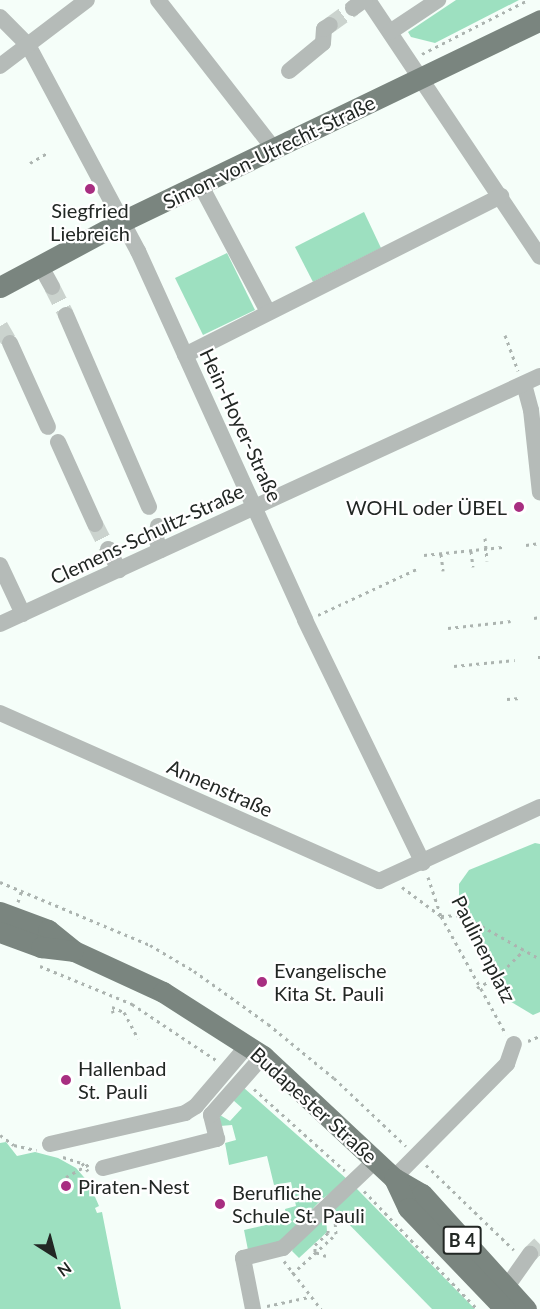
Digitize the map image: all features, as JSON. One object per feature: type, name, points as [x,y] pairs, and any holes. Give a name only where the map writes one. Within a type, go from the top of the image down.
[{"type":"main road","name":"Simon-von-Utrecht-Straße","points":[[0,287],[123,221],[424,78],[540,20]]},
{"type":"main road","name":"Budapester Straße","points":[[0,912],[48,930],[74,951],[163,992],[255,1051],[394,1178],[408,1208],[506,1299],[526,1309]]},
{"type":"main road","name":"Budapester Straße","points":[[0,932],[41,947],[74,951]]},
{"type":"street","points":[[0,66],[87,0]]},
{"type":"street","points":[[158,0],[274,149]]},
{"type":"street","points":[[390,32],[438,0]]},
{"type":"street","points":[[362,3],[390,32],[424,78],[540,258]]},
{"type":"street","name":"Hein-Hoyer-Straße","points":[[0,17],[28,45],[123,221],[256,507],[305,620],[423,863]]},
{"type":"street","points":[[289,71],[323,43],[324,29],[330,25]]},
{"type":"street","points":[[200,184],[268,312]]},
{"type":"street","points":[[185,356],[501,196]]},
{"type":"street","points":[[40,265],[52,287]]},
{"type":"street","points":[[66,315],[149,507]]},
{"type":"street","points":[[10,344],[48,427]]},
{"type":"street","name":"Clemens-Schultz-Straße","points":[[0,624],[540,376]]},
{"type":"street","points":[[524,384],[531,410],[540,494]]},
{"type":"street","points":[[58,442],[95,524]]},
{"type":"street","points":[[158,526],[156,539],[161,550]]},
{"type":"street","points":[[108,549],[119,570]]},
{"type":"street","points":[[0,565],[23,614]]},
{"type":"street","name":"Annenstraße","points":[[0,713],[380,881],[392,878]]},
{"type":"street","points":[[392,878],[540,807]]},
{"type":"street","points":[[394,1178],[507,1064],[514,1044]]},
{"type":"street","points":[[50,1144],[185,1113],[229,1069],[255,1051]]},
{"type":"street","points":[[103,1168],[217,1139],[211,1115],[242,1080],[255,1051]]},
{"type":"street","points":[[259,1308],[243,1258],[283,1248],[376,1160]]},
{"type":"street","points":[[506,1299],[528,1258]]},
{"type":"path","points":[[410,60],[528,0]]},
{"type":"path","points":[[30,163],[47,153]]},
{"type":"path","points":[[505,335],[524,384]]},
{"type":"path","points":[[484,538],[487,561]]},
{"type":"path","points":[[526,545],[540,543]]},
{"type":"path","points":[[424,555],[503,547]]},
{"type":"path","points":[[471,550],[473,567]]},
{"type":"path","points":[[440,554],[443,571]]},
{"type":"path","points":[[305,620],[419,568]]},
{"type":"path","points":[[534,618],[540,617]]},
{"type":"path","points":[[448,628],[511,621]]},
{"type":"path","points":[[454,666],[516,660]]},
{"type":"path","points":[[507,699],[520,698]]},
{"type":"path","name":"Paulinenplatz","points":[[423,863],[441,916],[477,988],[514,1044]]},
{"type":"path","points":[[392,878],[441,916],[462,915],[512,939],[524,950],[540,959]]},
{"type":"path","points":[[0,882],[139,940],[194,971],[268,1024],[334,1078],[410,1151]]},
{"type":"path","points":[[477,988],[496,977],[524,950]]},
{"type":"path","points":[[31,962],[132,1005],[229,1069]]},
{"type":"path","points":[[113,1013],[112,1007],[124,1012],[138,1038]]},
{"type":"path","points":[[514,1044],[540,1036]]},
{"type":"path","points":[[242,1080],[354,1180],[477,1309]]},
{"type":"path","points":[[421,1161],[528,1258]]},
{"type":"path","points":[[66,1177],[91,1162],[103,1168]]},
{"type":"path","points":[[315,1252],[315,1245],[328,1233],[334,1216]]},
{"type":"path","points":[[292,1274],[330,1240]]},
{"type":"path","points":[[283,1248],[283,1259],[292,1274],[321,1309]]},
{"type":"path","points":[[315,1252],[326,1256]]},
{"type":"path","points":[[259,1308],[309,1297]]},
{"type":"green space","points":[[456,0],[519,0],[435,43],[411,37],[408,32]]},
{"type":"green space","points":[[364,212],[381,248],[313,282],[295,247]]},
{"type":"green space","points":[[227,253],[255,310],[203,335],[175,278]]},
{"type":"green space","points":[[535,843],[540,844],[540,1012],[533,1015],[508,1000],[459,898],[459,884],[469,870]]},
{"type":"green space","points":[[244,1088],[348,1180],[321,1200],[280,1243],[248,1250],[244,1230],[287,1220],[285,1209],[296,1206],[291,1182],[274,1185],[267,1156],[229,1165],[225,1143],[236,1140],[232,1125],[220,1126],[220,1115],[230,1121],[242,1108],[233,1100]]},
{"type":"green space","points":[[6,1142],[17,1156],[35,1152],[58,1158],[76,1168],[89,1183],[99,1206],[95,1208],[97,1213],[102,1212],[121,1309],[0,1309],[0,1143]]},
{"type":"green space","points":[[355,1187],[475,1309],[432,1309],[333,1208]]},
{"type":"green space","points":[[326,1215],[327,1232],[299,1258],[292,1251],[295,1245]]},
{"type":"tunnel","points":[[330,25],[353,8]]},
{"type":"tunnel","points":[[52,287],[66,315]]},
{"type":"tunnel","points":[[0,326],[10,343]]},
{"type":"tunnel","points":[[95,524],[108,549]]},
{"type":"tunnel","points":[[530,1254],[540,1244]]},
{"type":"place","name":"Siegfried Liebreich","points":[[90,189]]},
{"type":"place","name":"WOHL oder ÜBEL","points":[[519,507]]},
{"type":"place","name":"Evangelische Kita St. Pauli","points":[[262,982]]},
{"type":"place","name":"Hallenbad St. Pauli","points":[[66,1080]]},
{"type":"place","name":"Piraten-Nest","points":[[66,1186]]},
{"type":"place","name":"Berufliche Schule St. Pauli","points":[[220,1204]]}]
